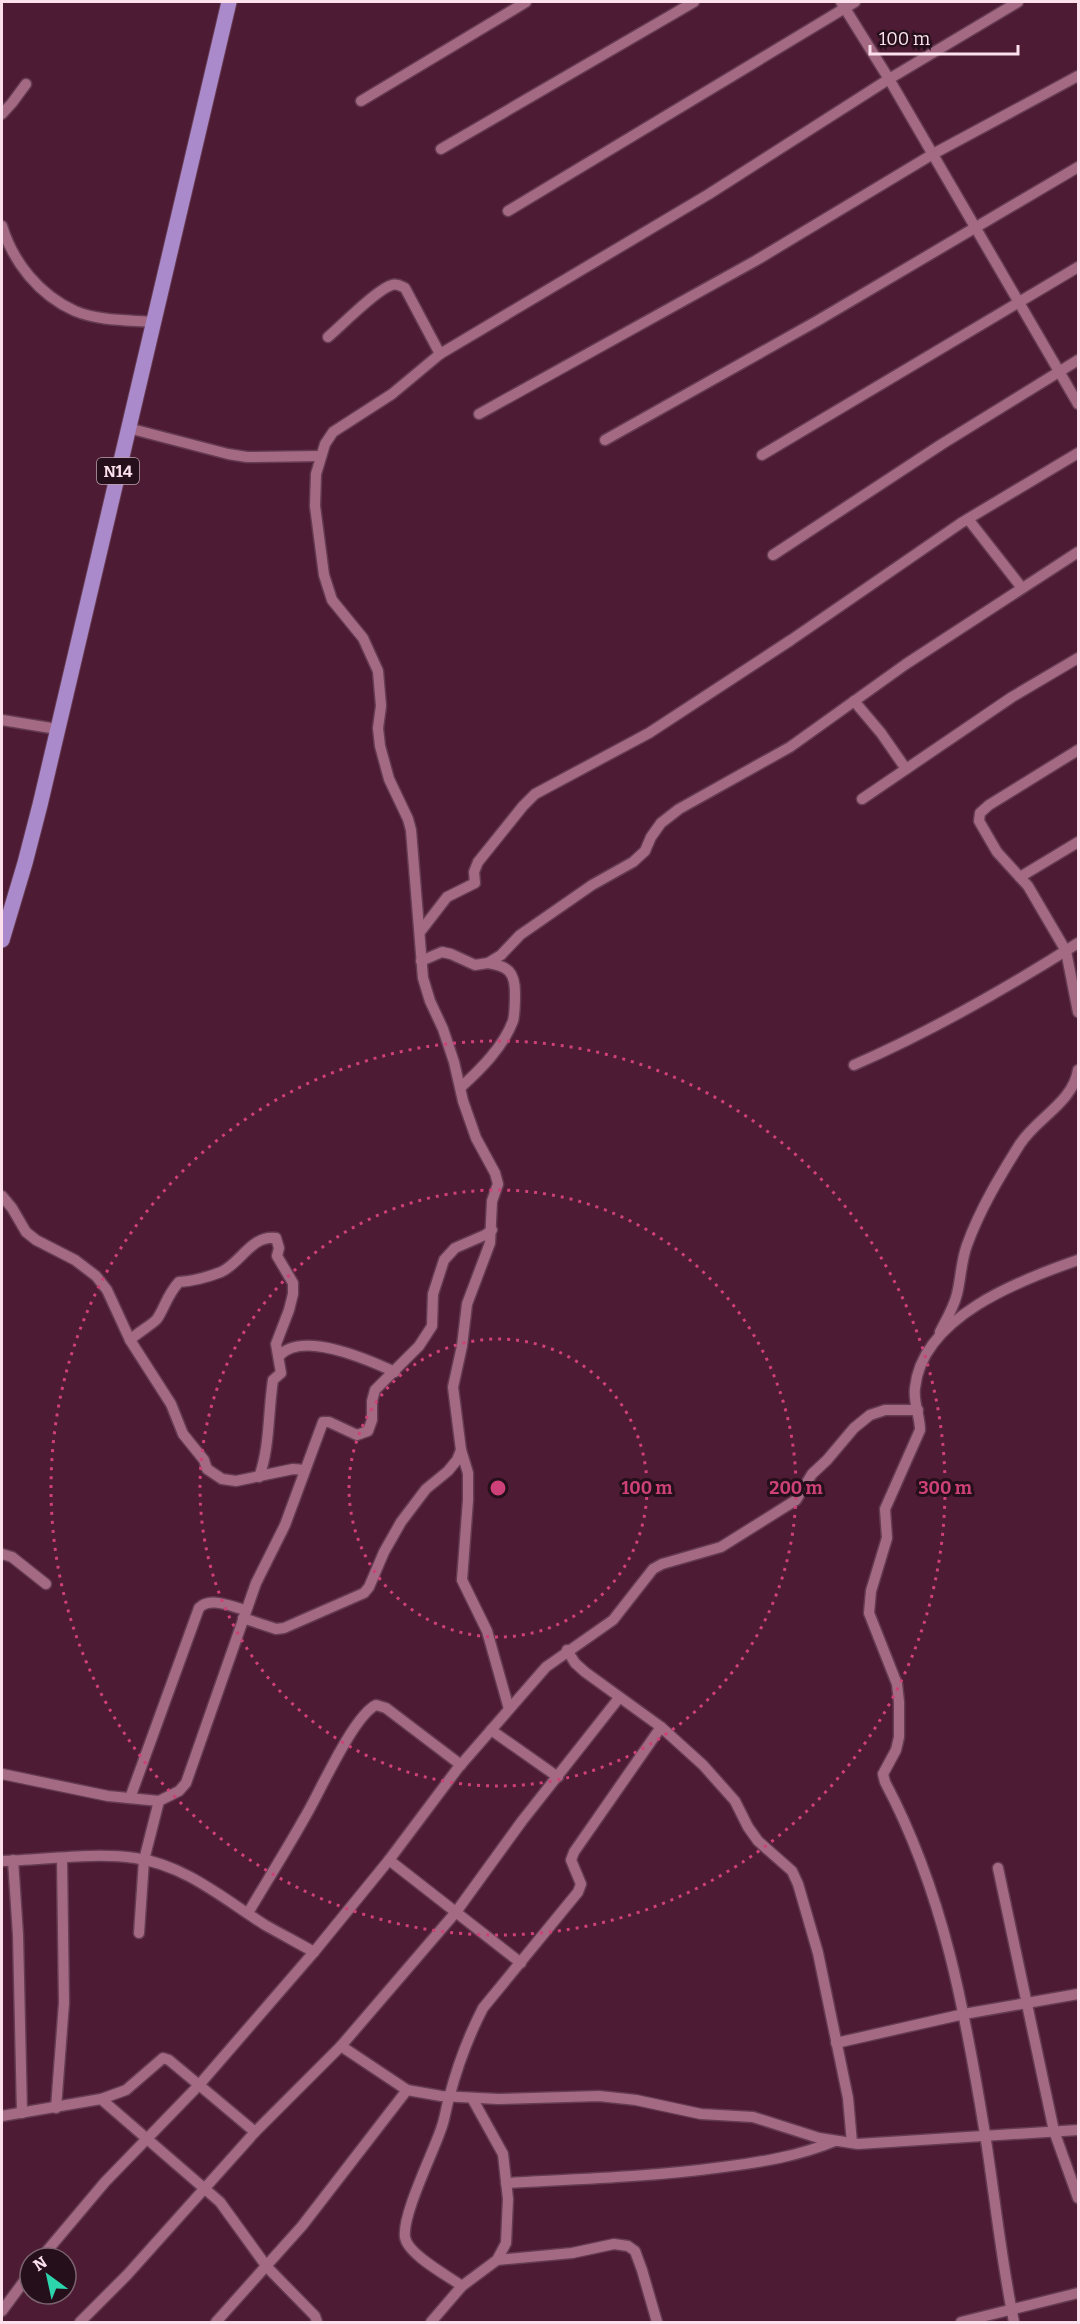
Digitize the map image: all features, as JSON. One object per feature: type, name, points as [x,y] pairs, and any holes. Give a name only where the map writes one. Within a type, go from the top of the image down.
[{"type":"main road","name":"N14","points":[[2,940],[25,863],[229,2]]},
{"type":"street","points":[[361,101],[526,2]]},
{"type":"street","points":[[441,149],[694,2]]},
{"type":"street","points":[[508,211],[843,4],[855,2]]},
{"type":"street","points":[[509,1709],[487,1631],[462,1580],[468,1473],[461,1450],[453,1387],[462,1346],[467,1304],[486,1257],[492,1230],[492,1202],[498,1184],[495,1173],[476,1138],[443,1029],[430,1001],[421,961],[408,819],[389,779],[380,746],[378,728],[381,706],[378,671],[363,638],[340,612],[327,588],[319,547],[315,506],[316,474],[320,456],[333,432],[392,394],[440,354],[709,194],[889,79],[1018,2]]},
{"type":"street","points":[[843,4],[1078,404]]},
{"type":"street","points":[[479,414],[756,261],[933,154],[1078,76]]},
{"type":"street","points":[[2,114],[26,84]]},
{"type":"street","points":[[605,440],[817,321],[1078,168]]},
{"type":"street","points":[[2,226],[15,259],[31,279],[48,294],[75,311],[105,318],[153,322]]},
{"type":"street","points":[[762,455],[1078,267]]},
{"type":"street","points":[[328,337],[380,292],[392,285],[400,285],[405,288],[440,354]]},
{"type":"street","points":[[772,555],[942,444],[1078,360]]},
{"type":"street","points":[[128,428],[247,457],[320,456]]},
{"type":"street","points":[[420,932],[447,897],[475,883],[474,873],[477,862],[535,794],[649,733],[791,640],[968,519],[1078,453]]},
{"type":"street","points":[[968,519],[1022,588]]},
{"type":"street","points":[[488,963],[501,955],[520,935],[550,914],[592,885],[633,862],[645,851],[651,837],[661,824],[680,808],[790,747],[854,701],[1078,552]]},
{"type":"street","points":[[862,799],[1012,697],[1078,658]]},
{"type":"street","points":[[854,701],[906,768]]},
{"type":"street","points":[[2,720],[57,729]]},
{"type":"street","points":[[1078,750],[989,805],[980,813],[979,821],[997,852],[1028,886],[1066,951],[1078,1012]]},
{"type":"street","points":[[1020,878],[1078,843]]},
{"type":"street","points":[[854,1065],[882,1053],[1030,974],[1078,943]]},
{"type":"street","points":[[421,961],[442,952],[475,965],[488,963],[502,965],[510,972],[515,984],[513,1019],[505,1037],[492,1055],[461,1087]]},
{"type":"street","points":[[1014,2322],[997,2229],[985,2136],[953,1964],[932,1890],[917,1848],[885,1782],[884,1774],[896,1750],[899,1737],[899,1701],[897,1684],[869,1613],[871,1592],[887,1538],[885,1509],[920,1430],[914,1390],[919,1370],[957,1296],[966,1246],[979,1216],[1022,1141],[1068,1093],[1077,1078],[1078,1070]]},
{"type":"street","points":[[2,1196],[26,1232],[36,1240],[75,1260],[96,1276],[107,1290],[130,1340],[171,1404],[183,1434],[204,1460],[207,1469],[222,1479],[236,1481],[293,1469],[305,1470]]},
{"type":"street","points":[[2,1774],[108,1796],[159,1801],[179,1791],[186,1783],[244,1614],[256,1583],[285,1525],[322,1422],[329,1422],[357,1435],[368,1431],[372,1420],[372,1401],[375,1390],[419,1346],[432,1326],[433,1294],[444,1260],[455,1248],[492,1230]]},
{"type":"street","points":[[130,1340],[142,1328],[157,1319],[170,1292],[179,1282],[191,1281],[222,1271],[253,1245],[267,1237],[276,1238],[279,1248],[277,1256],[288,1271],[293,1283],[293,1294],[276,1344],[281,1373],[273,1380],[265,1460],[259,1477]]},
{"type":"street","points":[[937,1337],[986,1299],[1009,1286],[1078,1260]]},
{"type":"street","points":[[279,1356],[285,1350],[332,1347],[395,1372]]},
{"type":"street","points":[[51,2246],[105,2182],[199,2085],[314,1952],[389,1860],[461,1765],[546,1667],[567,1650],[613,1620],[653,1569],[662,1564],[721,1547],[796,1500],[812,1474],[854,1428],[870,1415],[885,1410],[918,1410]]},
{"type":"street","points":[[130,1798],[200,1608],[204,1603],[211,1602],[276,1629],[284,1628],[364,1593],[401,1522],[426,1489],[448,1471],[457,1460],[461,1450]]},
{"type":"street","points":[[2,1554],[12,1557],[46,1584]]},
{"type":"street","points":[[567,1650],[575,1663],[585,1672],[661,1726],[722,1784],[735,1800],[748,1827],[758,1841],[792,1871],[818,1953],[848,2098],[852,2143]]},
{"type":"street","points":[[80,2322],[127,2276],[255,2132],[341,2046],[456,1912],[522,1821],[619,1698]]},
{"type":"street","points":[[248,1913],[351,1734],[369,1708],[376,1705],[386,1708],[461,1765]]},
{"type":"street","points":[[462,2286],[415,2253],[407,2244],[404,2235],[409,2211],[442,2128],[449,2097],[472,2028],[483,2008],[508,1975],[521,1963],[578,1892],[581,1884],[571,1860],[574,1852],[661,1726]]},
{"type":"street","points":[[491,1730],[558,1777]]},
{"type":"street","points":[[138,1933],[144,1860],[159,1801]]},
{"type":"street","points":[[22,2113],[18,1935],[7,1861],[100,1856],[144,1860],[165,1866],[195,1879],[314,1952]]},
{"type":"street","points":[[56,2108],[64,2003],[62,1859]]},
{"type":"street","points":[[389,1860],[521,1963]]},
{"type":"street","points":[[998,1868],[1054,2131],[1078,2198]]},
{"type":"street","points":[[836,2043],[964,2014],[1078,1994]]},
{"type":"street","points":[[341,2046],[407,2090],[449,2097],[609,2097],[636,2100],[701,2114],[753,2117],[819,2138],[852,2143],[1078,2130]]},
{"type":"street","points":[[2,2116],[101,2099],[126,2090],[163,2058],[169,2060],[255,2132]]},
{"type":"street","points":[[216,2322],[302,2226],[407,2090]]},
{"type":"street","points":[[431,2322],[462,2286],[497,2259],[506,2242],[508,2199],[503,2154],[472,2098]]},
{"type":"street","points":[[101,2099],[204,2188],[226,2211],[267,2267],[315,2316],[317,2322]]},
{"type":"street","points":[[506,2183],[688,2172],[796,2155],[837,2141]]},
{"type":"street","points":[[497,2259],[573,2253],[614,2244],[628,2247],[635,2251],[657,2322]]},
{"type":"street","points":[[2,2311],[18,2289]]},
{"type":"street","points":[[961,2322],[1078,2293]]}]
